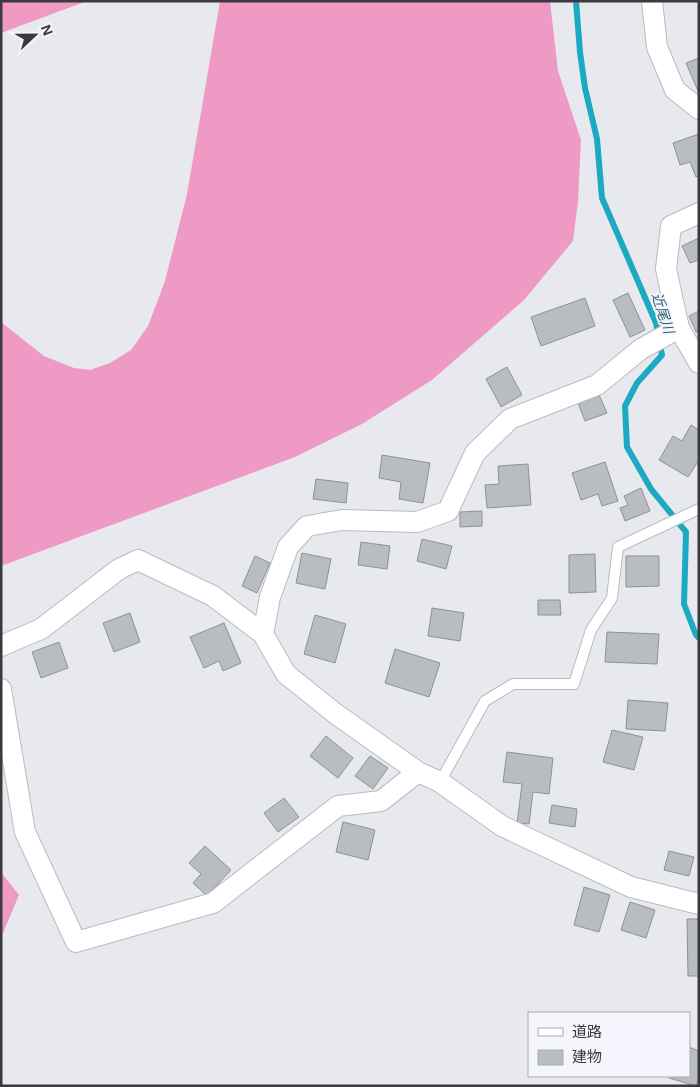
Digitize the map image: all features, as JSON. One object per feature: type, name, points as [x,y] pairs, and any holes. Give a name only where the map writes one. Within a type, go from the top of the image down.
[{"type":"street","points":[[652,1],[657,47],[675,90],[699,109]]},
{"type":"street","points":[[699,214],[671,226],[666,269],[679,328],[699,363]]},
{"type":"street","points":[[263,634],[270,597],[288,547],[307,526],[342,520],[417,522],[448,511],[475,453],[510,418],[597,385],[641,349],[679,328]]},
{"type":"street","points":[[1,646],[42,629],[119,570],[138,560],[212,596],[263,634],[286,674],[336,714],[418,772],[440,782],[502,826],[631,887],[699,904]]},
{"type":"street","points":[[1,689],[25,832],[76,942],[213,903],[338,806],[380,801],[418,772]]},
{"type":"lane","points":[[440,782],[485,701],[513,684],[574,684],[591,630],[612,598],[618,547],[699,509]]},
{"type":"shaded area","points":[[1,1],[87,1],[1,33]]},
{"type":"shaded area","points":[[220,1],[550,1],[558,71],[581,140],[578,202],[573,241],[524,300],[432,380],[362,424],[295,457],[1,566],[1,322],[44,356],[74,368],[90,370],[110,363],[131,350],[148,326],[165,281],[187,194]]},
{"type":"shaded area","points":[[1,872],[19,895],[1,938]]},
{"type":"building","points":[[699,58],[699,90],[698,91],[686,63]]},
{"type":"building","points":[[699,134],[699,176],[696,177],[690,162],[680,165],[673,143]]},
{"type":"building","points":[[699,238],[699,260],[690,263],[682,246]]},
{"type":"building","points":[[628,293],[645,330],[630,337],[613,300]]},
{"type":"building","points":[[585,298],[595,326],[541,346],[531,317]]},
{"type":"building","points":[[699,311],[699,331],[696,332],[689,316]]},
{"type":"building","points":[[507,367],[522,395],[501,407],[486,379]]},
{"type":"building","points":[[599,395],[607,413],[585,421],[578,403]]},
{"type":"building","points":[[691,425],[699,430],[699,460],[688,477],[659,460],[673,436],[682,441]]},
{"type":"building","points":[[382,455],[430,463],[423,503],[399,499],[401,482],[379,478]]},
{"type":"building","points":[[605,462],[618,501],[602,506],[598,494],[581,500],[572,473]]},
{"type":"building","points":[[528,464],[531,505],[487,508],[485,485],[499,484],[498,466]]},
{"type":"building","points":[[316,479],[348,483],[346,503],[313,499]]},
{"type":"building","points":[[641,488],[650,511],[625,521],[620,508],[628,505],[624,496]]},
{"type":"building","points":[[482,511],[482,526],[460,527],[460,512]]},
{"type":"building","points":[[422,539],[452,546],[446,569],[417,561]]},
{"type":"building","points":[[361,542],[390,546],[387,569],[358,565]]},
{"type":"building","points":[[302,553],[331,559],[325,589],[296,583]]},
{"type":"building","points":[[595,554],[596,592],[569,593],[569,555]]},
{"type":"building","points":[[255,556],[270,563],[257,593],[242,586]]},
{"type":"building","points":[[626,556],[659,556],[659,586],[626,587]]},
{"type":"building","points":[[538,600],[560,600],[561,615],[538,615]]},
{"type":"building","points":[[432,608],[464,613],[460,641],[428,636]]},
{"type":"building","points":[[130,613],[140,642],[114,652],[103,623]]},
{"type":"building","points":[[315,615],[346,624],[335,663],[304,654]]},
{"type":"building","points":[[224,623],[241,663],[223,671],[219,661],[204,668],[190,637]]},
{"type":"building","points":[[607,632],[659,634],[657,664],[605,662]]},
{"type":"building","points":[[59,642],[68,668],[41,678],[32,652]]},
{"type":"building","points":[[395,649],[440,663],[429,697],[385,683]]},
{"type":"building","points":[[628,700],[668,703],[665,731],[626,729]]},
{"type":"building","points":[[612,730],[643,737],[634,770],[603,762]]},
{"type":"building","points":[[326,736],[353,758],[338,778],[310,756]]},
{"type":"building","points":[[507,752],[553,758],[549,794],[533,792],[529,824],[517,823],[522,784],[503,782]]},
{"type":"building","points":[[370,756],[388,768],[373,789],[355,776]]},
{"type":"building","points":[[284,798],[299,817],[278,832],[264,813]]},
{"type":"building","points":[[552,805],[577,809],[575,827],[549,823]]},
{"type":"building","points":[[343,822],[375,830],[368,860],[336,852]]},
{"type":"building","points":[[205,846],[231,870],[207,896],[193,883],[201,874],[189,863]]},
{"type":"building","points":[[669,851],[694,857],[689,876],[664,870]]},
{"type":"building","points":[[584,887],[610,895],[599,932],[574,925]]},
{"type":"building","points":[[630,902],[655,910],[646,938],[621,930]]},
{"type":"building","points":[[687,919],[699,919],[699,976],[688,976]]},
{"type":"building","points":[[690,1047],[699,1051],[699,1076],[696,1086],[669,1078],[690,1077]]},
{"type":"waterway","name":"近尾川","points":[[576,1],[585,88],[597,139],[602,198],[656,323],[662,355],[637,383],[625,406],[627,447],[651,489],[686,532],[684,604],[696,635],[699,638]]}]
